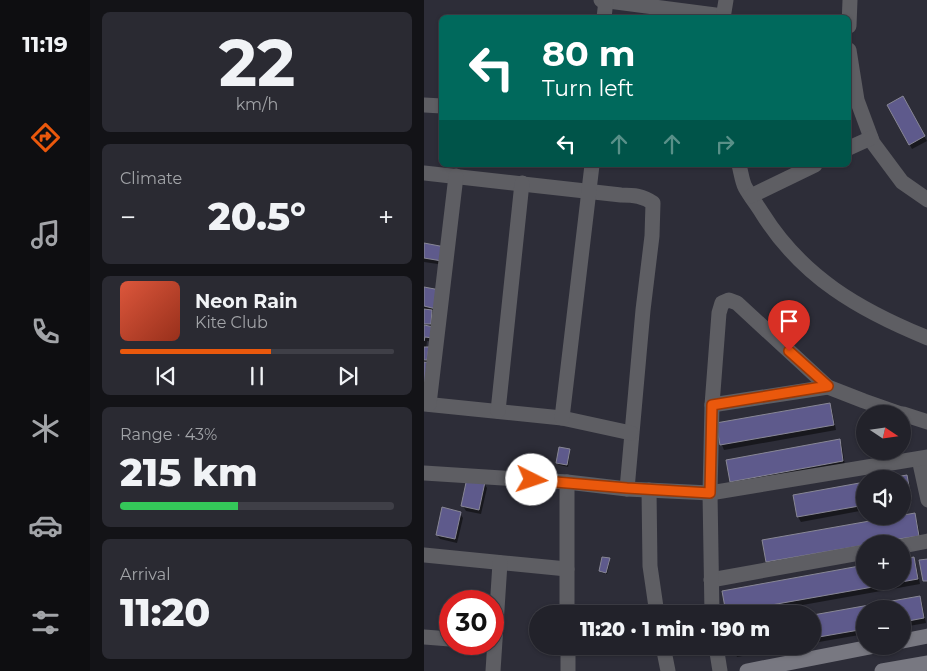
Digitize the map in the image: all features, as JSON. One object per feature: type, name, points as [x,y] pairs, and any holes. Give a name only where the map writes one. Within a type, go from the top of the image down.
[{"type":"main road","points":[[911,639],[927,636]]},
{"type":"main road","points":[[747,671],[856,650]]},
{"type":"main road","points":[[882,671],[927,663]]},
{"type":"street","points":[[601,0],[709,15]]},
{"type":"street","points":[[604,15],[606,0]]},
{"type":"street","points":[[723,15],[726,0]]},
{"type":"street","points":[[849,15],[850,0]]},
{"type":"street","points":[[851,62],[857,100],[873,143],[902,182],[927,200]]},
{"type":"street","points":[[424,105],[439,106]]},
{"type":"street","points":[[851,147],[871,138]]},
{"type":"street","points":[[562,418],[592,167]]},
{"type":"street","points":[[740,167],[745,186],[774,232],[814,274],[853,303],[927,338]]},
{"type":"street","points":[[751,196],[811,167]]},
{"type":"street","points":[[424,173],[634,195],[653,202],[652,236],[643,310],[627,488]]},
{"type":"street","points":[[456,176],[427,404],[562,418],[631,433]]},
{"type":"street","points":[[498,411],[522,183]]},
{"type":"street","points":[[712,605],[710,493],[712,405],[720,307],[722,304],[729,300],[737,303],[828,386],[876,405]]},
{"type":"street","points":[[712,405],[828,386]]},
{"type":"street","points":[[912,417],[927,422]]},
{"type":"street","points":[[424,473],[710,493],[923,458],[927,500]]},
{"type":"street","points":[[567,482],[567,605]]},
{"type":"street","points":[[649,490],[650,566],[656,605]]},
{"type":"street","points":[[911,544],[927,541]]},
{"type":"street","points":[[711,580],[856,554]]},
{"type":"street","points":[[424,555],[567,569]]},
{"type":"street","points":[[498,590],[500,563]]},
{"type":"street","points":[[424,637],[439,638]]},
{"type":"street","points":[[494,655],[494,671]]},
{"type":"street","points":[[568,655],[568,671]]},
{"type":"street","points":[[665,655],[668,671]]},
{"type":"street","points":[[717,655],[720,671]]},
{"type":"building","points":[[903,96],[925,136],[909,145],[887,105]]},
{"type":"building","points":[[424,243],[445,247],[442,261],[424,258]]},
{"type":"building","points":[[424,287],[440,290],[436,309],[424,306]]},
{"type":"building","points":[[424,309],[432,310],[431,324],[424,324]]},
{"type":"building","points":[[424,325],[434,327],[433,338],[425,337],[424,341]]},
{"type":"building","points":[[424,347],[429,347],[427,360],[424,360]]},
{"type":"building","points":[[424,362],[432,363],[424,383]]},
{"type":"building","points":[[830,403],[834,425],[720,445],[716,423]]},
{"type":"building","points":[[840,439],[843,461],[730,482],[726,460]]},
{"type":"building","points":[[559,447],[570,449],[567,465],[556,463]]},
{"type":"building","points":[[467,478],[485,482],[479,510],[461,506]]},
{"type":"building","points":[[856,484],[856,507],[797,517],[793,495]]},
{"type":"building","points":[[442,507],[461,512],[455,539],[436,535]]},
{"type":"building","points":[[915,513],[919,536],[856,535],[856,547],[766,562],[762,540],[856,523],[856,525],[911,525],[911,514]]},
{"type":"building","points":[[602,557],[610,558],[606,573],[599,571]]},
{"type":"building","points":[[914,557],[918,579],[911,580],[911,558]]},
{"type":"building","points":[[928,559],[928,581],[923,581],[919,560]]},
{"type":"building","points":[[856,567],[856,590],[771,605],[725,605],[722,591]]},
{"type":"building","points":[[920,596],[924,618],[911,620],[911,600],[897,600]]},
{"type":"building","points":[[856,607],[856,631],[821,637],[821,614]]},
{"type":"route","points":[[532,480],[710,493],[712,405],[828,386],[789,351]]}]
